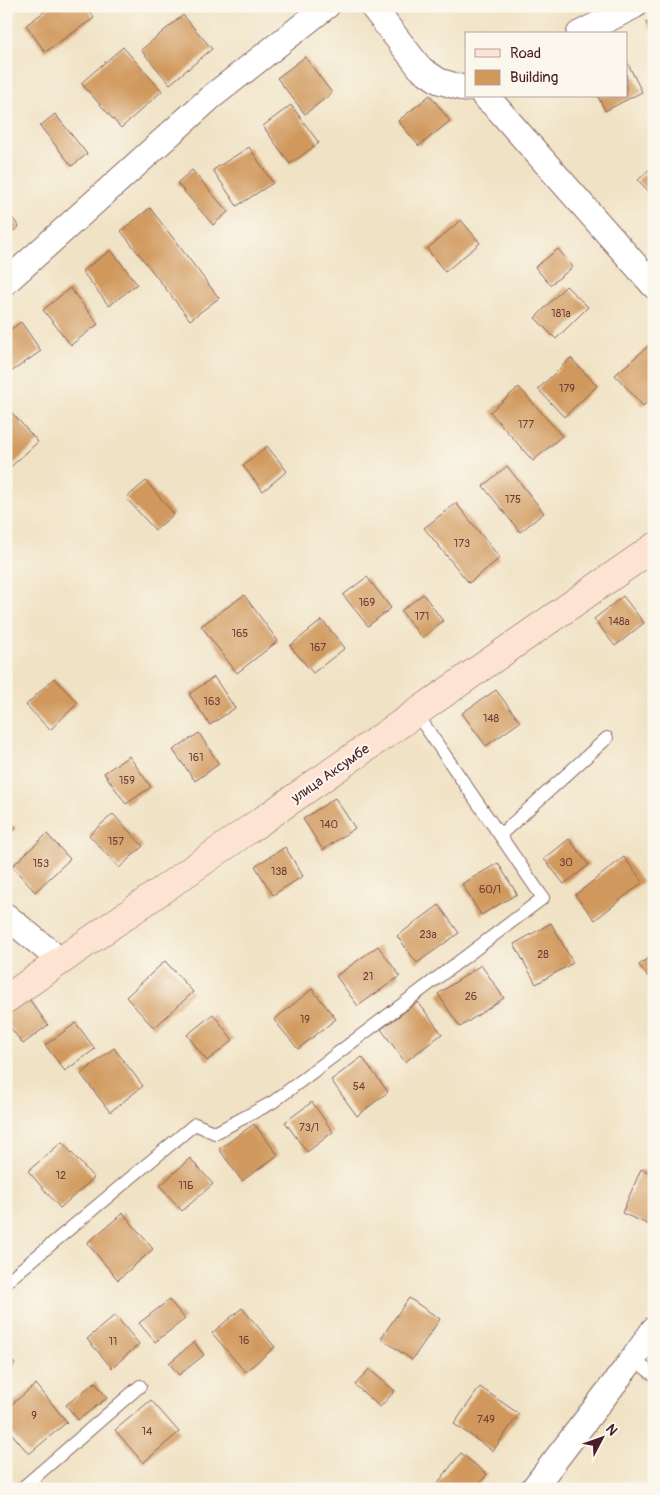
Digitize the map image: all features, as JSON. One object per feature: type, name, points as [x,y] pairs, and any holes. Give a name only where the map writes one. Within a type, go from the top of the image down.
[{"type":"main road","name":"улица Аксумбе","points":[[6,999],[654,548]]},
{"type":"street","points":[[6,282],[210,98],[327,6]]},
{"type":"street","points":[[372,6],[420,68],[439,81],[465,89]]},
{"type":"street","points":[[583,32],[634,6]]},
{"type":"street","points":[[486,98],[654,286]]},
{"type":"street","points":[[6,916],[60,961]]},
{"type":"street","points":[[534,1489],[654,1329]]},
{"type":"lane","points":[[6,1282],[195,1124],[214,1133],[273,1102],[543,898],[416,713]]},
{"type":"lane","points":[[500,835],[607,738]]},
{"type":"lane","points":[[633,1359],[654,1375]]},
{"type":"lane","points":[[23,1488],[140,1386]]},
{"type":"building","points":[[52,6],[86,6],[94,18],[45,52],[26,25]]},
{"type":"building","points":[[183,15],[212,49],[170,84],[141,50]]},
{"type":"building","points":[[654,17],[654,36],[646,22]]},
{"type":"building","points":[[123,47],[162,91],[121,128],[81,83]]},
{"type":"building","points":[[305,57],[332,93],[305,114],[277,78]]},
{"type":"building","points":[[628,64],[642,92],[605,111],[599,98],[628,98]]},
{"type":"building","points":[[430,95],[450,121],[419,146],[398,121]]},
{"type":"building","points":[[291,105],[319,143],[290,164],[263,126]]},
{"type":"building","points":[[55,114],[87,154],[72,166],[40,126]]},
{"type":"building","points":[[249,147],[273,183],[237,206],[213,170]]},
{"type":"building","points":[[654,165],[654,197],[638,180]]},
{"type":"building","points":[[192,170],[228,212],[213,225],[177,183]]},
{"type":"building","points":[[150,208],[219,298],[190,320],[121,231]]},
{"type":"building","points":[[6,209],[19,227],[6,236]]},
{"type":"building","points":[[461,220],[480,243],[445,272],[427,249]]},
{"type":"building","points":[[558,249],[573,267],[550,285],[535,267]]},
{"type":"building","points":[[111,250],[137,284],[109,306],[82,271]]},
{"type":"building","points":[[566,286],[588,307],[556,339],[535,318]]},
{"type":"building","points":[[70,288],[98,324],[71,345],[43,310]]},
{"type":"building","points":[[21,322],[41,351],[8,374],[6,373],[6,333]]},
{"type":"building","points":[[654,341],[654,396],[643,406],[615,375]]},
{"type":"building","points":[[571,358],[597,386],[564,417],[538,389]]},
{"type":"building","points":[[519,387],[562,436],[533,461],[490,412]]},
{"type":"building","points":[[6,406],[38,442],[6,471]]},
{"type":"building","points":[[267,446],[287,471],[263,491],[243,466]]},
{"type":"building","points":[[507,466],[544,513],[520,532],[483,486]]},
{"type":"building","points":[[146,481],[174,514],[155,530],[126,498]]},
{"type":"building","points":[[456,503],[500,558],[469,583],[424,528]]},
{"type":"building","points":[[367,577],[391,608],[368,626],[343,595]]},
{"type":"building","points":[[423,594],[443,621],[422,638],[401,611]]},
{"type":"building","points":[[244,595],[278,641],[237,673],[201,626]]},
{"type":"building","points":[[623,596],[644,623],[615,646],[594,619]]},
{"type":"building","points":[[322,620],[345,648],[313,673],[290,646]]},
{"type":"building","points":[[214,677],[235,708],[210,725],[189,694]]},
{"type":"building","points":[[54,678],[78,703],[50,730],[26,705]]},
{"type":"building","points":[[496,690],[520,722],[486,746],[462,713]]},
{"type":"building","points":[[199,733],[219,764],[195,781],[173,750]]},
{"type":"building","points":[[129,756],[151,787],[126,804],[104,773]]},
{"type":"building","points":[[335,798],[355,828],[323,850],[303,819]]},
{"type":"building","points":[[113,814],[143,846],[119,868],[89,835]]},
{"type":"building","points":[[6,819],[16,828],[6,838]]},
{"type":"building","points":[[47,834],[70,859],[35,892],[12,866]]},
{"type":"building","points":[[569,839],[589,865],[564,884],[544,859]]},
{"type":"building","points":[[285,847],[303,876],[273,895],[255,866]]},
{"type":"building","points":[[624,857],[643,882],[595,920],[575,895]]},
{"type":"building","points":[[498,863],[517,894],[481,915],[462,884]]},
{"type":"building","points":[[439,905],[459,933],[417,963],[397,936]]},
{"type":"building","points":[[551,923],[573,963],[536,984],[514,944]]},
{"type":"building","points":[[378,946],[400,976],[358,1006],[336,976]]},
{"type":"building","points":[[654,953],[654,984],[639,965]]},
{"type":"building","points":[[165,961],[193,992],[154,1028],[126,997]]},
{"type":"building","points":[[481,965],[504,998],[460,1027],[438,994]]},
{"type":"building","points":[[312,989],[336,1019],[298,1049],[274,1020]]},
{"type":"building","points":[[27,996],[48,1025],[23,1044],[6,1022],[6,1011]]},
{"type":"building","points":[[418,1002],[442,1034],[405,1062],[381,1029]]},
{"type":"building","points":[[213,1014],[233,1040],[207,1061],[187,1035]]},
{"type":"building","points":[[76,1023],[95,1049],[65,1071],[45,1045]]},
{"type":"building","points":[[114,1048],[143,1086],[110,1112],[81,1074]]},
{"type":"building","points":[[362,1057],[388,1092],[357,1116],[331,1080]]},
{"type":"building","points":[[312,1102],[333,1132],[307,1152],[285,1122]]},
{"type":"building","points":[[254,1124],[278,1155],[242,1181],[219,1149]]},
{"type":"building","points":[[62,1142],[94,1178],[60,1208],[28,1171]]},
{"type":"building","points":[[190,1158],[213,1184],[182,1211],[160,1186]]},
{"type":"building","points":[[641,1169],[654,1174],[654,1227],[622,1213]]},
{"type":"building","points":[[123,1213],[153,1249],[118,1280],[87,1243]]},
{"type":"building","points":[[409,1298],[440,1319],[412,1360],[381,1338]]},
{"type":"building","points":[[169,1300],[185,1319],[155,1342],[139,1323]]},
{"type":"building","points":[[242,1308],[275,1347],[245,1372],[212,1333]]},
{"type":"building","points":[[115,1315],[139,1344],[112,1368],[87,1339]]},
{"type":"building","points":[[194,1342],[204,1355],[179,1375],[169,1363]]},
{"type":"building","points":[[6,1356],[15,1364],[6,1374]]},
{"type":"building","points":[[369,1369],[395,1391],[380,1407],[355,1385]]},
{"type":"building","points":[[95,1382],[107,1398],[78,1420],[66,1405]]},
{"type":"building","points":[[36,1384],[67,1422],[29,1454],[6,1427],[6,1409]]},
{"type":"building","points":[[480,1387],[519,1414],[493,1451],[454,1424]]},
{"type":"building","points":[[151,1400],[179,1432],[143,1463],[115,1430]]},
{"type":"building","points":[[461,1453],[487,1474],[476,1489],[433,1489]]}]
